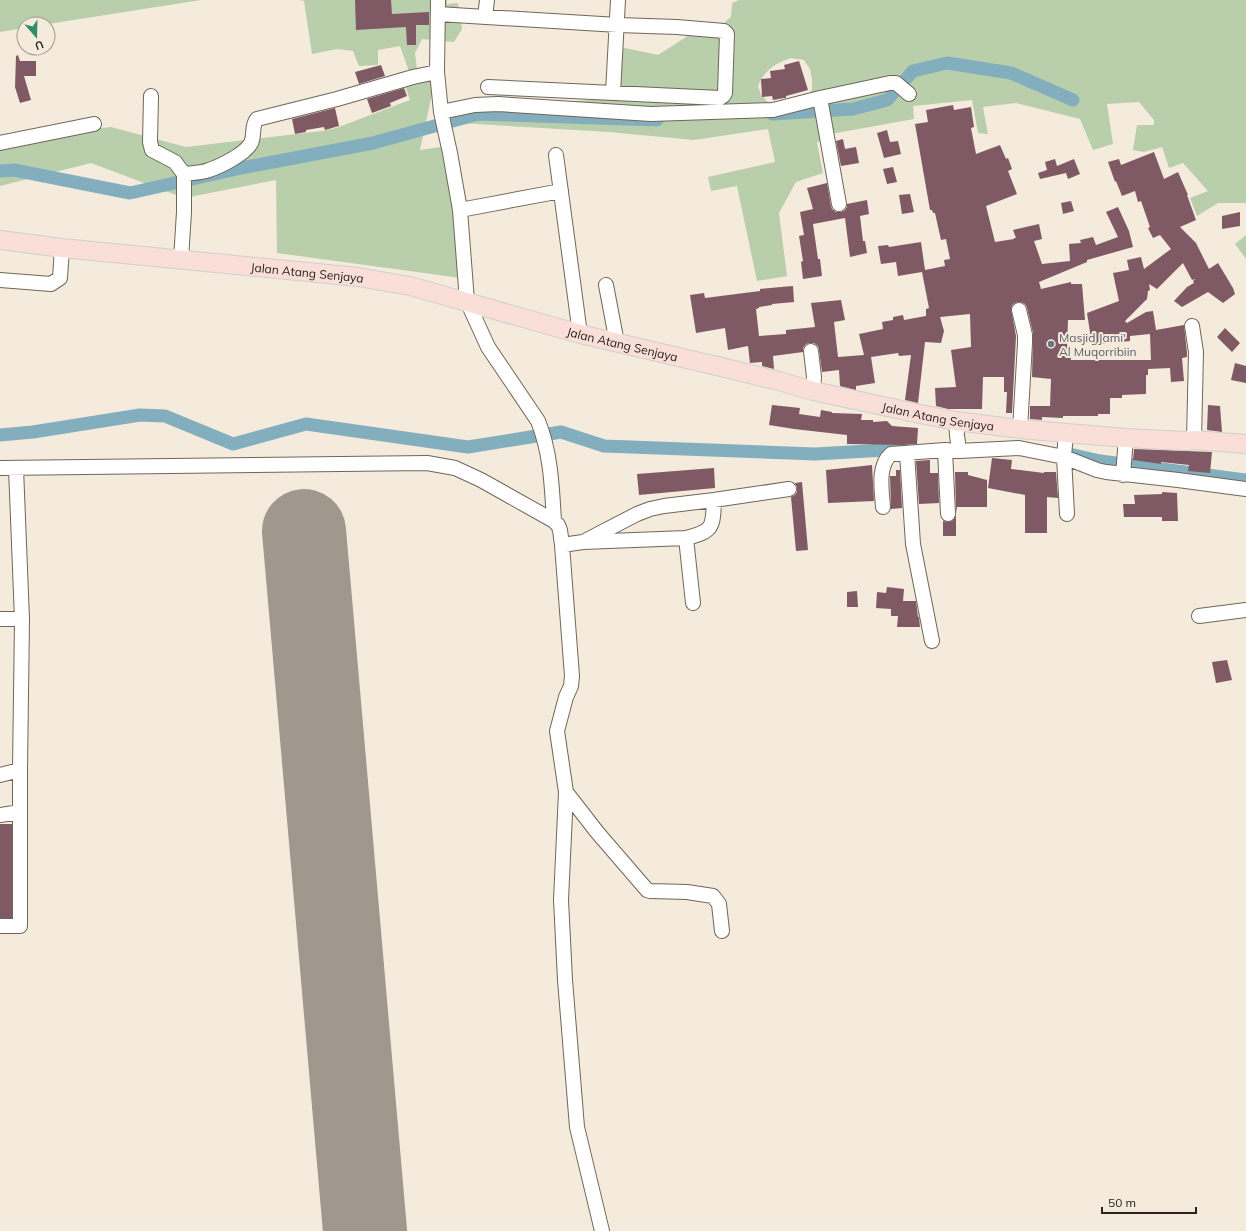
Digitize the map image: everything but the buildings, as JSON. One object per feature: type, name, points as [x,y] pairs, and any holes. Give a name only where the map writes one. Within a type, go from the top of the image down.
[{"type":"main road","name":"Jalan Atang Senjaya","points":[[0,240],[62,248],[358,277],[410,286],[580,334],[779,381],[813,391],[877,405],[955,441],[1020,429],[1066,435],[1126,446],[1194,440],[1246,444]]},
{"type":"street","points":[[485,16],[487,0]]},
{"type":"street","points":[[613,93],[618,25],[618,0]]},
{"type":"street","points":[[488,87],[720,98],[725,93],[727,34],[724,31],[677,27],[618,25],[485,16],[438,7],[437,72],[442,115],[460,210],[467,301],[488,347],[540,426],[545,442],[550,472],[554,521]]},
{"type":"street","points":[[184,176],[209,170],[227,162],[245,150],[252,140],[254,123],[257,119],[338,100],[413,77],[437,72]]},
{"type":"street","points":[[442,115],[475,105],[498,104],[635,114],[775,110],[890,83],[896,83],[909,94]]},
{"type":"street","points":[[151,96],[150,142],[152,150],[153,152],[175,162],[184,176],[184,212],[181,260]]},
{"type":"street","points":[[821,100],[839,204]]},
{"type":"street","points":[[0,143],[94,124]]},
{"type":"street","points":[[556,156],[580,334]]},
{"type":"street","points":[[460,210],[561,191]]},
{"type":"street","points":[[0,280],[51,284],[60,278],[62,248]]},
{"type":"street","points":[[606,285],[617,342]]},
{"type":"street","points":[[1018,310],[1025,335],[1026,348],[1020,429]]},
{"type":"street","points":[[1192,326],[1196,352],[1194,440]]},
{"type":"street","points":[[811,351],[814,377],[813,391]]},
{"type":"street","points":[[1066,435],[1065,455],[1067,514]]},
{"type":"street","points":[[948,514],[955,441]]},
{"type":"street","points":[[883,507],[883,467],[891,454],[907,453],[955,441],[1065,455],[1097,470],[1124,472],[1246,489]]},
{"type":"street","points":[[1124,472],[1126,446]]},
{"type":"street","points":[[907,453],[913,544],[932,641]]},
{"type":"street","points":[[0,468],[427,463],[455,468],[481,480],[554,521],[558,525],[562,545],[572,676],[571,686],[566,697],[557,731],[566,792],[561,900],[565,988],[577,1126],[602,1231]]},
{"type":"street","points":[[0,926],[20,926],[22,619],[16,468]]},
{"type":"street","points":[[583,542],[637,514],[650,509],[669,505],[789,489]]},
{"type":"street","points":[[562,545],[583,542],[686,538],[702,534],[708,529],[713,521],[714,500]]},
{"type":"street","points":[[686,538],[693,603]]},
{"type":"street","points":[[1199,616],[1246,610]]},
{"type":"street","points":[[0,619],[22,619]]},
{"type":"street","points":[[0,775],[20,770]]},
{"type":"street","points":[[566,792],[597,832],[647,890],[687,892],[713,896],[719,904],[722,931]]},
{"type":"street","points":[[0,815],[20,812]]},
{"type":"green space","points":[[0,0],[201,0],[56,23],[56,16],[16,16],[16,29],[0,32]]},
{"type":"green space","points":[[299,0],[447,0],[447,4],[458,3],[462,29],[454,42],[422,39],[415,53],[417,70],[434,84],[420,150],[447,146],[461,278],[277,253],[276,180],[184,198],[91,163],[0,186],[0,140],[111,127],[186,147],[322,131],[336,128],[410,100],[404,83],[411,77],[400,46],[378,50],[378,65],[359,66],[353,51],[337,49],[312,54],[304,1]]},
{"type":"green space","points":[[739,0],[1246,0],[1246,203],[1218,203],[1197,216],[1190,198],[1208,191],[1183,163],[1169,168],[1162,147],[1144,152],[1133,150],[1137,125],[1154,125],[1154,120],[1139,102],[1107,104],[1113,144],[1093,150],[1080,119],[1016,103],[983,107],[988,134],[978,133],[972,100],[913,106],[914,119],[825,135],[817,143],[823,173],[796,182],[779,213],[787,276],[757,281],[737,186],[711,191],[708,177],[775,162],[768,129],[694,140],[609,132],[443,122],[471,109],[615,98],[616,46],[658,55],[697,30],[709,36],[731,17],[732,3]],"holes":[[[791,58],[804,60],[810,69],[812,79],[812,90],[807,95],[782,105],[768,102],[761,95],[758,86],[771,68]]]},
{"type":"green space","points":[[1246,235],[1246,259],[1235,244]]},
{"type":"waterway","points":[[772,114],[853,109],[887,100],[913,71],[947,63],[1011,73],[1073,100]]},
{"type":"waterway","points":[[0,171],[14,170],[130,193],[241,168],[373,143],[478,114],[657,120]]},
{"type":"waterway","points":[[0,435],[33,432],[140,415],[165,416],[233,444],[306,424],[468,447],[561,432],[604,446],[815,454],[903,449]]},
{"type":"waterway","points":[[1065,453],[1100,461],[1246,480]]},
{"type":"runway","points":[[304,531],[365,1231]]},
{"type":"place","name":"Masjid Jami' Al Muqorribiin","points":[[1051,344]]}]
